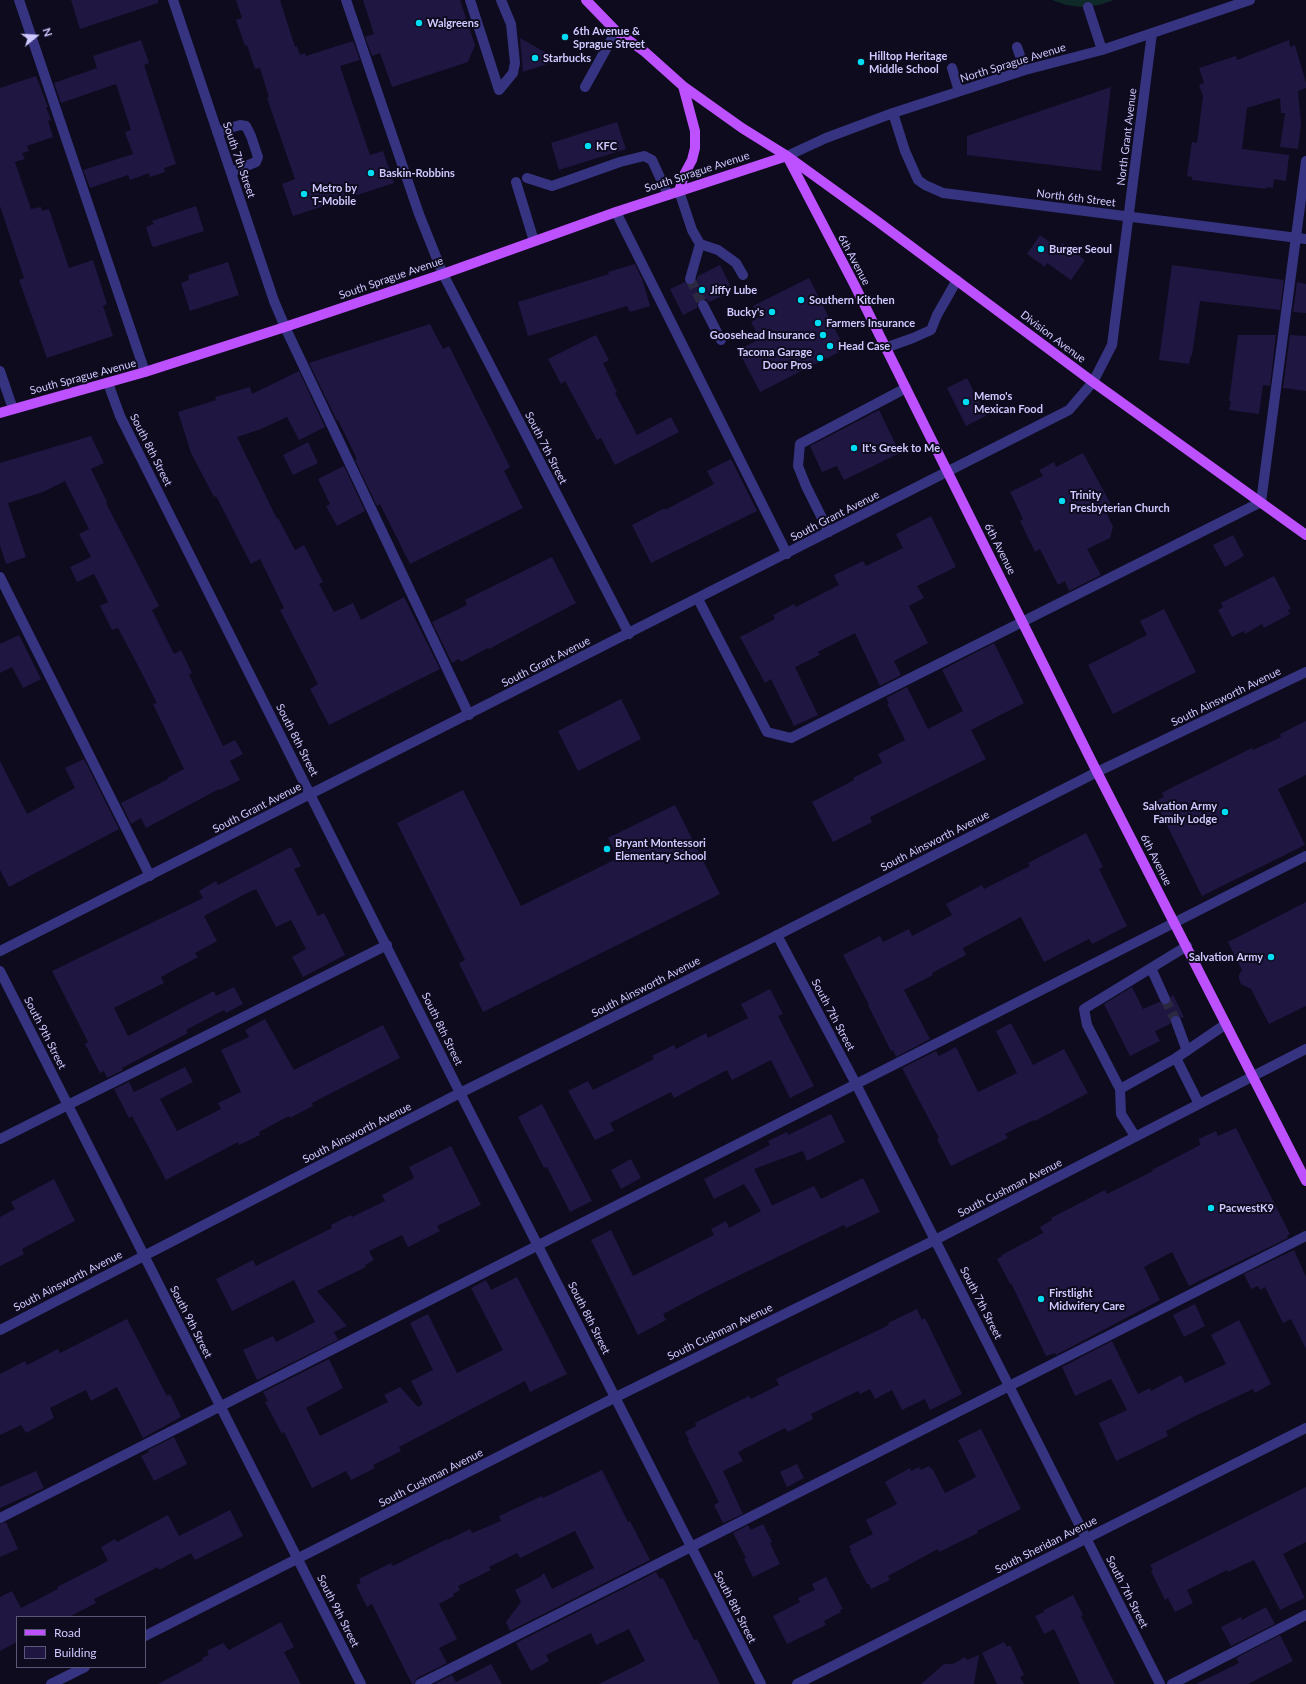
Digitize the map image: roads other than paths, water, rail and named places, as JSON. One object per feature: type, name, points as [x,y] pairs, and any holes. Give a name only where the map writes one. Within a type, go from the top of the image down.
[{"type":"main road","points":[[586,0],[616,31],[645,52],[683,86],[742,128],[787,156]]},
{"type":"main road","points":[[679,191],[685,173],[692,160],[695,148],[695,131],[683,86]]},
{"type":"main road","name":"South Sprague Avenue","points":[[0,413],[145,372],[285,327],[443,274],[616,212],[787,156]]},
{"type":"main road","name":"Division Avenue","points":[[787,156],[957,280],[1093,382],[1306,535]]},
{"type":"main road","name":"6th Avenue","points":[[787,156],[906,388],[1097,772],[1306,1181]]},
{"type":"street","points":[[19,0],[145,372]]},
{"type":"street","name":"South 7th Street","points":[[173,0],[285,327],[468,715]]},
{"type":"street","name":"South 7th Street","points":[[346,0],[419,214],[443,274],[629,634]]},
{"type":"street","points":[[470,0],[499,90],[513,73],[515,63],[510,24],[500,0]]},
{"type":"street","name":"North Sprague Avenue","points":[[787,156],[826,138],[893,113],[1025,70],[1102,50],[1250,0]]},
{"type":"street","points":[[1088,7],[1102,50]]},
{"type":"street","points":[[584,87],[616,31]]},
{"type":"street","name":"North Grant Avenue","points":[[1093,382],[1112,345],[1152,33]]},
{"type":"street","points":[[1017,47],[1025,70]]},
{"type":"street","points":[[952,68],[959,91]]},
{"type":"street","name":"North 6th Street","points":[[893,113],[905,151],[918,180],[943,194],[1129,216],[1301,239]]},
{"type":"street","points":[[217,132],[240,125],[246,126],[251,136],[258,157],[256,162],[231,172]]},
{"type":"street","points":[[527,178],[552,186],[620,162],[644,156],[652,160],[668,195]]},
{"type":"street","points":[[698,599],[767,732],[791,738],[1261,502],[1301,239],[1306,161]]},
{"type":"street","points":[[516,182],[534,241]]},
{"type":"street","points":[[679,191],[692,230],[700,244],[718,250],[736,263],[743,275]]},
{"type":"street","points":[[616,212],[787,554]]},
{"type":"street","points":[[690,279],[700,244]]},
{"type":"street","points":[[885,348],[931,330],[937,315],[957,280]]},
{"type":"street","points":[[703,305],[721,340]]},
{"type":"street","points":[[0,371],[13,409]]},
{"type":"street","name":"South 8th Street","points":[[108,382],[120,416],[460,1093],[539,1245],[761,1684]]},
{"type":"street","name":"South Grant Avenue","points":[[0,951],[1069,410],[1093,382]]},
{"type":"street","points":[[829,532],[806,486],[798,466],[800,444],[906,388]]},
{"type":"street","points":[[0,577],[150,876]]},
{"type":"street","name":"South Ainsworth Avenue","points":[[0,1330],[460,1093],[777,935],[1097,772],[1306,672]]},
{"type":"street","points":[[0,1518],[1306,856]]},
{"type":"street","name":"South 7th Street","points":[[777,935],[856,1084],[1160,1684]]},
{"type":"street","points":[[0,1139],[387,945]]},
{"type":"street","points":[[1136,1136],[1121,1114],[1120,1089],[1087,1025],[1084,1009],[1187,946]]},
{"type":"street","points":[[1151,968],[1165,999]]},
{"type":"street","name":"South 9th Street","points":[[0,970],[361,1684]]},
{"type":"street","points":[[1176,1021],[1187,1051]]},
{"type":"street","points":[[1120,1089],[1176,1058],[1226,1024]]},
{"type":"street","name":"South Cushman Avenue","points":[[146,1635],[616,1397],[935,1240],[1306,1049]]},
{"type":"street","points":[[1176,1058],[1199,1104]]},
{"type":"street","points":[[420,1684],[1306,1236]]},
{"type":"street","name":"South Sheridan Avenue","points":[[798,1684],[1306,1428]]},
{"type":"street","points":[[1172,1684],[1306,1615]]},
{"type":"street","points":[[51,1684],[83,1668]]},
{"type":"tunnel","points":[[690,279],[703,305]]},
{"type":"tunnel","points":[[1165,999],[1176,1021]]},
{"type":"place","name":"Walgreens","points":[[419,23]]},
{"type":"place","name":"6th Avenue & Sprague Street","points":[[565,37]]},
{"type":"place","name":"Starbucks","points":[[535,58]]},
{"type":"place","name":"Hilltop Heritage Middle School","points":[[861,62]]},
{"type":"place","name":"KFC","points":[[588,146]]},
{"type":"place","name":"Baskin-Robbins","points":[[371,173]]},
{"type":"place","name":"Metro by T-Mobile","points":[[304,194]]},
{"type":"place","name":"Burger Seoul","points":[[1041,249]]},
{"type":"place","name":"Jiffy Lube","points":[[702,290]]},
{"type":"place","name":"Southern Kitchen","points":[[801,300]]},
{"type":"place","name":"Bucky's","points":[[772,312]]},
{"type":"place","name":"Farmers Insurance","points":[[818,323]]},
{"type":"place","name":"Goosehead Insurance","points":[[823,335]]},
{"type":"place","name":"Head Case","points":[[830,346]]},
{"type":"place","name":"Tacoma Garage Door Pros","points":[[820,358]]},
{"type":"place","name":"Memo's Mexican Food","points":[[966,402]]},
{"type":"place","name":"It's Greek to Me","points":[[854,448]]},
{"type":"place","name":"Trinity Presbyterian Church","points":[[1062,501]]},
{"type":"place","name":"Salvation Army Family Lodge","points":[[1225,812]]},
{"type":"place","name":"Bryant Montessori Elementary School","points":[[607,849]]},
{"type":"place","name":"Salvation Army","points":[[1271,957]]},
{"type":"place","name":"PacwestK9","points":[[1211,1208]]},
{"type":"place","name":"Firstlight Midwifery Care","points":[[1041,1299]]}]
